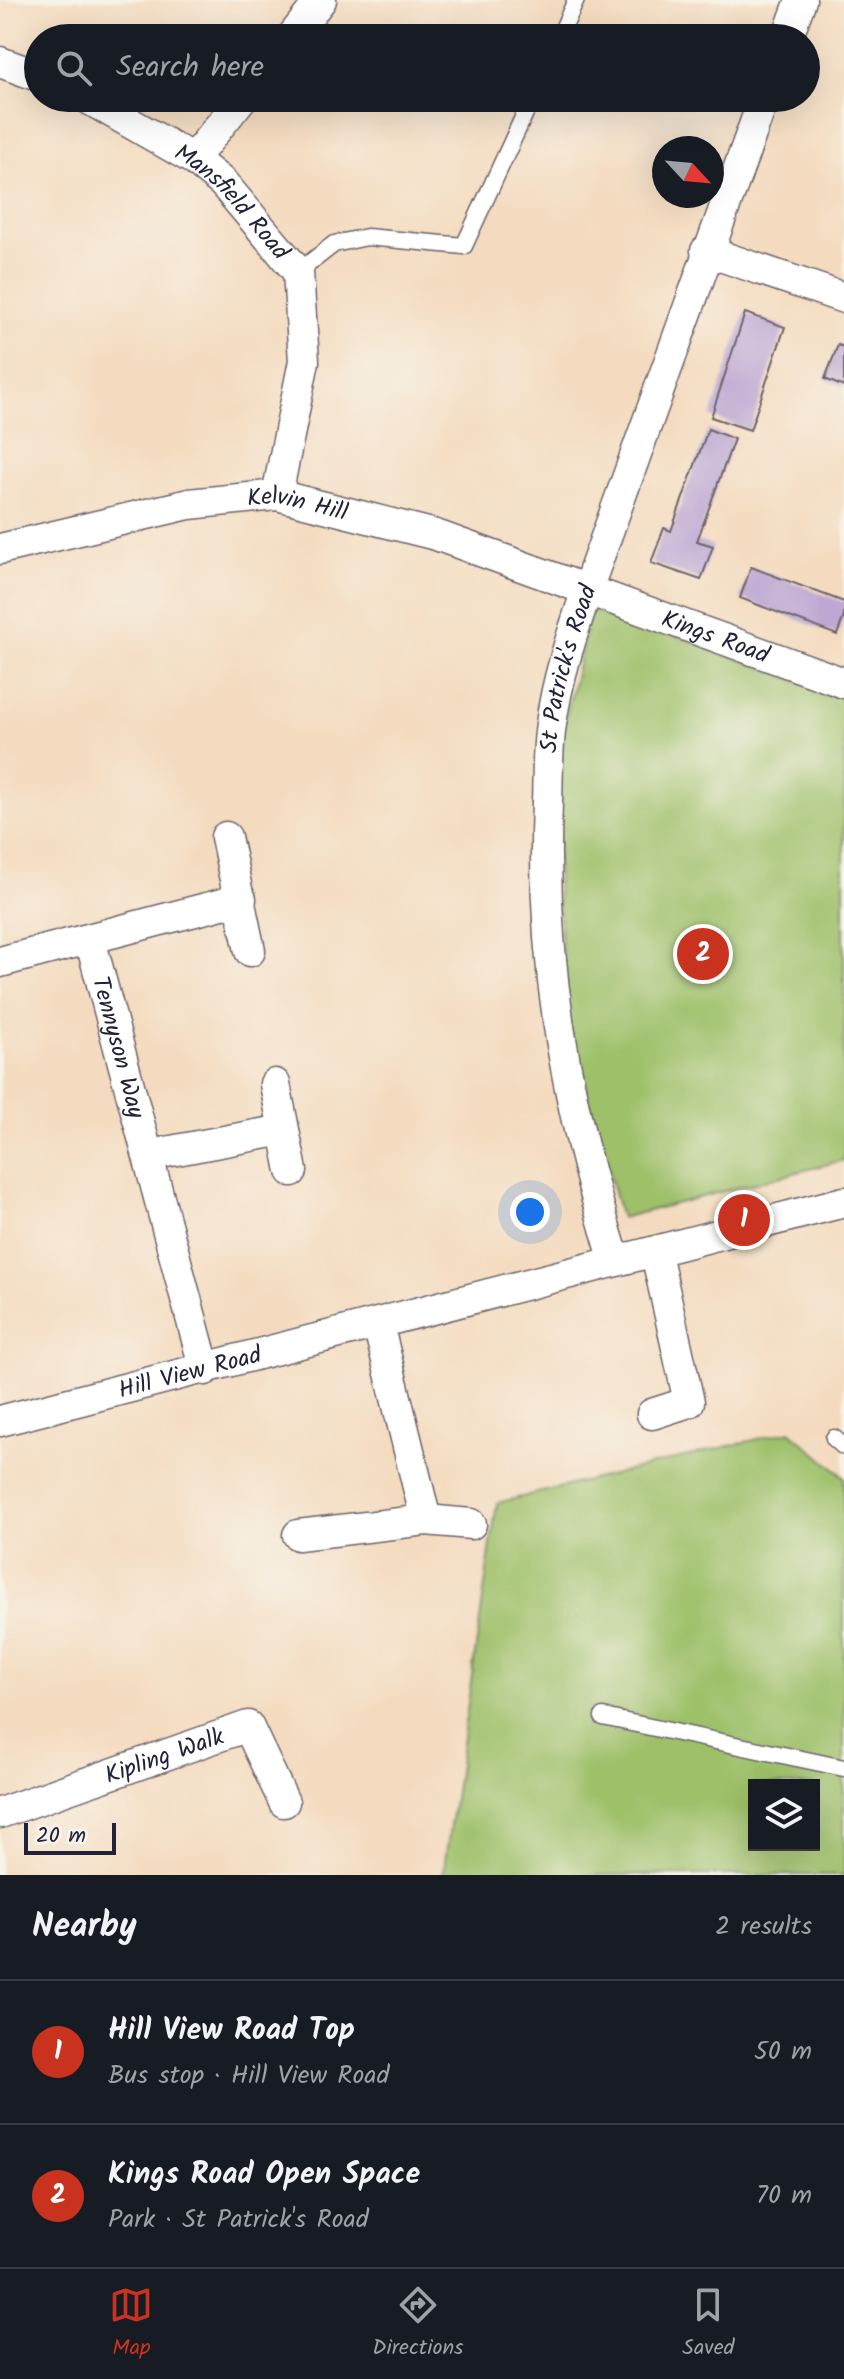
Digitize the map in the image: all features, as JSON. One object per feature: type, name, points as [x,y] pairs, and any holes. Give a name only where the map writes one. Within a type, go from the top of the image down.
[{"type":"street","points":[[302,24],[321,0]]},
{"type":"street","points":[[792,24],[801,0]]},
{"type":"street","points":[[0,62],[24,71]]},
{"type":"street","name":"Mansfield Road","points":[[111,112],[193,159],[223,183],[298,272],[304,361],[277,495]]},
{"type":"street","points":[[193,159],[231,112]]},
{"type":"street","name":"St Patrick's Road","points":[[615,1261],[582,1153],[554,1012],[544,878],[551,725],[570,641],[587,590],[706,251],[759,112]]},
{"type":"street","points":[[706,251],[844,298]]},
{"type":"street","name":"Kelvin Hill","points":[[0,549],[189,504],[277,495],[436,535],[587,590]]},
{"type":"street","name":"Kings Road","points":[[587,590],[844,683]]},
{"type":"street","points":[[226,837],[250,951]]},
{"type":"street","points":[[0,962],[241,899]]},
{"type":"street","name":"Tennyson Way","points":[[90,939],[205,1370]]},
{"type":"street","points":[[275,1084],[292,1171]]},
{"type":"street","points":[[150,1155],[283,1130]]},
{"type":"street","name":"Hill View Road","points":[[0,1421],[844,1202]]},
{"type":"street","points":[[652,1414],[689,1402],[656,1253]]},
{"type":"street","points":[[378,1324],[426,1520]]},
{"type":"street","points":[[298,1535],[426,1520],[471,1524]]},
{"type":"street","name":"Kipling Walk","points":[[0,1813],[248,1726],[284,1802]]},
{"type":"lane","points":[[565,24],[576,0]]},
{"type":"lane","points":[[298,272],[334,244],[367,237],[464,246],[526,112]]},
{"type":"lane","points":[[603,1717],[844,1768]]},
{"type":"green space","points":[[592,605],[844,698],[844,1160],[621,1218],[568,1022],[557,887],[561,738]]},
{"type":"green space","points":[[790,1431],[844,1477],[844,1875],[443,1875],[497,1503]]},
{"type":"building","points":[[745,313],[785,327],[750,430],[711,417]]},
{"type":"building","points":[[838,345],[844,347],[844,387],[825,379]]},
{"type":"building","points":[[708,429],[734,439],[697,541],[713,546],[701,580],[651,563],[664,528],[671,531]]},
{"type":"building","points":[[751,567],[844,602],[844,616],[837,635],[740,598]]},
{"type":"place","name":"Kings Road Open Space","points":[[703,954]]},
{"type":"place","name":"Hill View Road Top","points":[[744,1220]]}]
